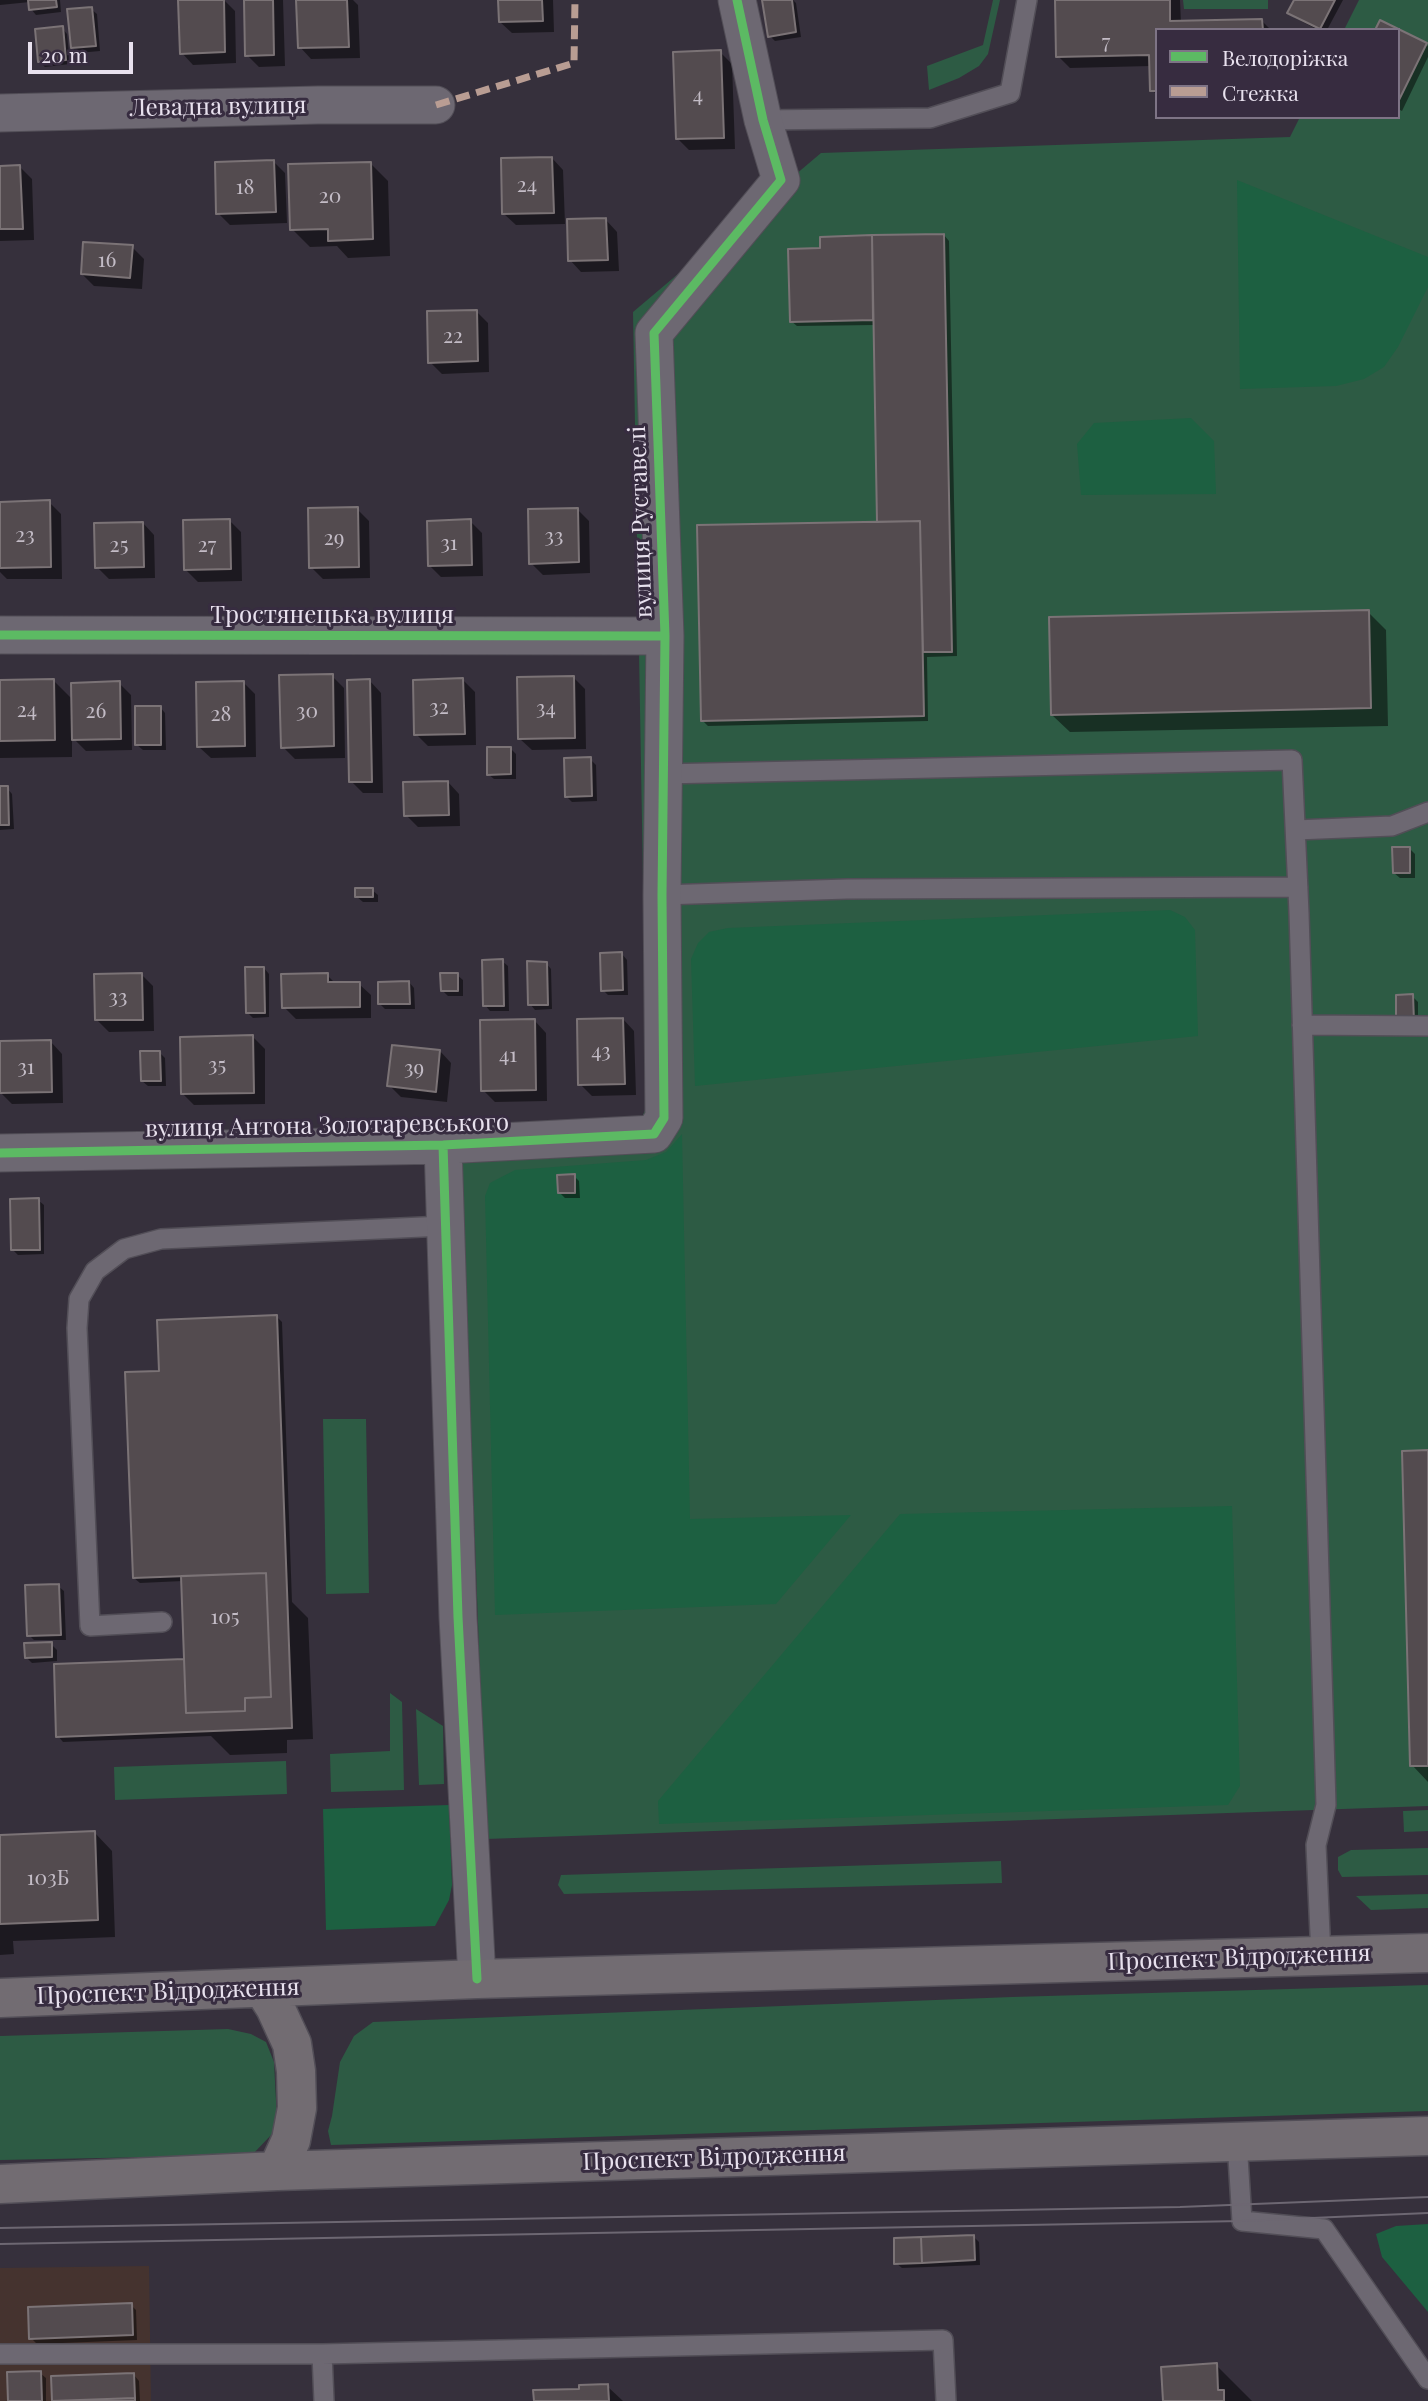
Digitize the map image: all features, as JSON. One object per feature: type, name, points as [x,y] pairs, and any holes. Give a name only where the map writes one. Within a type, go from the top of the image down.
[{"type":"main road","name":"Проспект Відродження","points":[[0,1998],[477,1979],[1428,1953]]},
{"type":"main road","points":[[262,1988],[275,2007],[292,2044],[296,2071],[297,2108],[291,2140],[277,2171]]},
{"type":"main road","name":"Проспект Відродження","points":[[0,2184],[277,2171],[1428,2136]]},
{"type":"street","name":"вулиця Руставелі","points":[[654,1134],[664,1118],[662,895],[665,636],[654,333],[781,180],[763,120],[737,0]]},
{"type":"street","name":"Левадна вулиця","points":[[0,113],[318,105],[436,105]]},
{"type":"street","name":"Тростянецька вулиця","points":[[0,635],[665,636]]},
{"type":"street","name":"вулиця Антона Золотаревського","points":[[0,1153],[443,1145],[654,1134]]},
{"type":"street","points":[[443,1145],[458,1609],[477,1979]]},
{"type":"lane","points":[[763,120],[930,118],[1010,93],[1027,0]]},
{"type":"lane","points":[[663,775],[1292,760],[1326,1805],[1316,1845],[1321,1956]]},
{"type":"lane","points":[[1296,830],[1392,826],[1428,812]]},
{"type":"lane","points":[[662,895],[847,889],[1298,887]]},
{"type":"lane","points":[[1302,1025],[1428,1027]]},
{"type":"lane","points":[[162,1622],[90,1626],[77,1328],[79,1299],[95,1271],[124,1249],[161,1239],[444,1226]]},
{"type":"lane","points":[[1237,2141],[1242,2221],[1324,2229],[1428,2379]]},
{"type":"lane","points":[[0,2354],[322,2354],[943,2340],[946,2401]]},
{"type":"lane","points":[[322,2354],[324,2401]]},
{"type":"shaded area","points":[[149,2266],[151,2401],[0,2401],[0,2268]]},
{"type":"green space","points":[[993,0],[1000,0],[988,54],[979,66],[959,78],[929,90],[927,66],[983,45]]},
{"type":"green space","points":[[1183,0],[1268,0],[1268,9],[1184,9]]},
{"type":"green space","points":[[1359,0],[1428,0],[1428,1806],[486,1839],[461,1163],[625,1154],[647,1106],[633,312],[821,153],[1290,137],[1299,119],[1400,119],[1400,28],[1345,28]]},
{"type":"green space","points":[[1237,180],[1428,257],[1428,287],[1398,347],[1384,367],[1364,379],[1336,386],[1240,389]]},
{"type":"green space","points":[[1191,418],[1214,441],[1216,494],[1081,495],[1077,444],[1094,423]]},
{"type":"green space","points":[[1170,910],[1185,917],[1195,930],[1198,1036],[695,1086],[691,959],[698,943],[709,932],[728,928]]},
{"type":"green space","points":[[682,1134],[690,1519],[851,1515],[776,1604],[495,1615],[485,1196],[490,1183],[515,1170],[646,1160],[666,1152]]},
{"type":"green space","points":[[323,1419],[366,1419],[369,1593],[326,1594]]},
{"type":"green space","points":[[1232,1506],[1240,1786],[1228,1805],[659,1824],[658,1801],[900,1514]]},
{"type":"green space","points":[[390,1693],[402,1702],[404,1790],[331,1792],[330,1754],[390,1751]]},
{"type":"green space","points":[[416,1709],[443,1726],[444,1784],[419,1785]]},
{"type":"green space","points":[[286,1761],[287,1794],[115,1800],[114,1767]]},
{"type":"green space","points":[[449,1805],[452,1885],[449,1900],[435,1926],[326,1930],[323,1809]]},
{"type":"green space","points":[[1428,1810],[1428,1831],[1404,1832],[1403,1811]]},
{"type":"green space","points":[[1428,1848],[1428,1875],[1342,1877],[1338,1870],[1338,1857],[1351,1850]]},
{"type":"green space","points":[[1001,1861],[1002,1883],[564,1894],[558,1885],[561,1875]]},
{"type":"green space","points":[[1428,1894],[1428,1908],[1371,1910],[1356,1896]]},
{"type":"green space","points":[[1428,1985],[1428,2111],[331,2145],[328,2131],[340,2062],[354,2036],[373,2022],[1012,1997]]},
{"type":"green space","points":[[228,2029],[251,2034],[266,2042],[274,2062],[277,2120],[273,2133],[252,2155],[0,2160],[0,2036]]},
{"type":"green space","points":[[1428,2224],[1428,2312],[1382,2257],[1376,2234],[1396,2226]]},
{"type":"building","points":[[28,0],[56,0],[57,7],[29,10]]},
{"type":"building","points":[[178,0],[224,0],[225,52],[180,54]]},
{"type":"building","points":[[244,0],[273,0],[274,55],[245,56]]},
{"type":"building","points":[[296,0],[347,0],[349,47],[298,48]]},
{"type":"building","points":[[498,0],[542,0],[543,21],[499,22]]},
{"type":"building","points":[[762,0],[792,0],[796,32],[768,37]]},
{"type":"building","points":[[1055,0],[1170,0],[1170,21],[1262,19],[1263,28],[1155,28],[1155,91],[1150,91],[1149,55],[1056,57]]},
{"type":"building","points":[[1294,0],[1335,0],[1321,28],[1287,13]]},
{"type":"building","points":[[92,7],[96,46],[71,48],[67,9]]},
{"type":"building","points":[[1380,20],[1396,28],[1376,28]]},
{"type":"building","points":[[63,26],[66,60],[38,62],[35,29]]},
{"type":"building","points":[[1400,30],[1427,43],[1400,98]]},
{"type":"building","points":[[721,50],[724,138],[676,139],[673,52]]},
{"type":"building","points":[[552,157],[554,213],[502,214],[501,158]]},
{"type":"building","points":[[274,160],[276,212],[216,214],[215,162]]},
{"type":"building","points":[[371,162],[373,239],[328,241],[328,229],[290,230],[288,164]]},
{"type":"building","points":[[20,165],[23,229],[0,229],[0,166]]},
{"type":"building","points":[[606,218],[608,260],[568,261],[567,219]]},
{"type":"building","points":[[944,234],[952,652],[923,652],[920,521],[877,522],[872,235]]},
{"type":"building","points":[[872,235],[873,320],[790,322],[788,249],[820,248],[820,237]]},
{"type":"building","points":[[83,242],[133,245],[130,278],[81,274]]},
{"type":"building","points":[[477,310],[478,361],[428,363],[427,311]]},
{"type":"building","points":[[50,500],[51,567],[0,568],[0,502]]},
{"type":"building","points":[[358,507],[359,567],[309,568],[308,508]]},
{"type":"building","points":[[578,508],[579,562],[529,564],[528,509]]},
{"type":"building","points":[[230,519],[231,569],[184,570],[183,520]]},
{"type":"building","points":[[471,519],[472,565],[428,566],[427,521]]},
{"type":"building","points":[[920,521],[924,716],[701,721],[697,525]]},
{"type":"building","points":[[143,522],[144,567],[95,568],[94,523]]},
{"type":"building","points":[[1369,610],[1371,708],[1051,715],[1049,617]]},
{"type":"building","points":[[333,674],[334,746],[281,748],[279,675]]},
{"type":"building","points":[[574,676],[575,738],[518,739],[517,677]]},
{"type":"building","points":[[463,678],[465,734],[414,735],[413,680]]},
{"type":"building","points":[[54,679],[55,740],[0,741],[0,680]]},
{"type":"building","points":[[370,679],[372,782],[349,782],[347,680]]},
{"type":"building","points":[[120,681],[121,739],[72,740],[71,683]]},
{"type":"building","points":[[244,681],[245,746],[197,747],[196,682]]},
{"type":"building","points":[[135,706],[161,706],[161,745],[135,745]]},
{"type":"building","points":[[487,747],[511,747],[511,774],[487,775]]},
{"type":"building","points":[[591,757],[592,796],[565,797],[564,758]]},
{"type":"building","points":[[448,781],[449,815],[404,816],[403,782]]},
{"type":"building","points":[[0,786],[8,786],[9,825],[0,825]]},
{"type":"building","points":[[1392,847],[1410,847],[1410,873],[1393,873]]},
{"type":"building","points":[[355,888],[373,888],[373,897],[355,897]]},
{"type":"building","points":[[622,952],[623,990],[601,991],[600,953]]},
{"type":"building","points":[[503,959],[504,1006],[483,1006],[482,960]]},
{"type":"building","points":[[527,961],[547,962],[548,1005],[528,1005]]},
{"type":"building","points":[[245,967],[264,967],[265,1013],[246,1013]]},
{"type":"building","points":[[142,973],[143,1020],[95,1020],[94,974]]},
{"type":"building","points":[[328,973],[328,982],[360,982],[360,1007],[282,1008],[281,974]]},
{"type":"building","points":[[440,973],[458,973],[458,991],[441,991]]},
{"type":"building","points":[[409,981],[410,1004],[378,1004],[378,982]]},
{"type":"building","points":[[1413,994],[1414,1022],[1396,1022],[1396,995]]},
{"type":"building","points":[[623,1018],[625,1084],[578,1085],[577,1019]]},
{"type":"building","points":[[535,1019],[536,1090],[481,1091],[480,1020]]},
{"type":"building","points":[[253,1035],[254,1093],[181,1094],[180,1037]]},
{"type":"building","points":[[51,1040],[52,1092],[0,1093],[0,1041]]},
{"type":"building","points":[[392,1045],[440,1050],[436,1092],[387,1086]]},
{"type":"building","points":[[140,1051],[160,1051],[161,1081],[141,1081]]},
{"type":"building","points":[[575,1174],[575,1193],[558,1193],[557,1175]]},
{"type":"building","points":[[39,1198],[40,1250],[11,1250],[10,1199]]},
{"type":"building","points":[[277,1315],[292,1728],[56,1737],[54,1664],[184,1659],[186,1713],[245,1711],[245,1698],[271,1697],[266,1573],[133,1578],[125,1372],[159,1371],[157,1320]]},
{"type":"building","points":[[1428,1450],[1428,1766],[1410,1766],[1402,1451]]},
{"type":"building","points":[[266,1573],[271,1697],[245,1698],[245,1711],[186,1713],[181,1576]]},
{"type":"building","points":[[59,1584],[61,1635],[27,1636],[25,1585]]},
{"type":"building","points":[[52,1642],[52,1657],[25,1658],[24,1643]]},
{"type":"building","points":[[95,1831],[98,1920],[0,1924],[0,1835]]},
{"type":"building","points":[[974,2235],[975,2260],[922,2263],[921,2237]]},
{"type":"building","points":[[921,2237],[922,2263],[894,2264],[894,2238]]},
{"type":"building","points":[[132,2303],[133,2335],[29,2339],[28,2307]]},
{"type":"building","points":[[1217,2363],[1218,2390],[1224,2390],[1224,2401],[1163,2401],[1161,2367]]},
{"type":"building","points":[[41,2371],[42,2401],[8,2401],[7,2372]]},
{"type":"building","points":[[134,2373],[135,2398],[52,2401],[51,2376]]},
{"type":"building","points":[[608,2384],[609,2401],[534,2401],[533,2390],[579,2389],[579,2385]]},
{"type":"building","points":[[135,2398],[135,2401],[52,2401]]},
{"type":"tram line","points":[[0,2228],[1180,2207],[1428,2197]]},
{"type":"tram line","points":[[0,2244],[1242,2221],[1428,2213]]},
{"type":"marked path","points":[[436,105],[574,63],[575,0]]},
{"type":"cycle path","points":[[0,1153],[443,1145],[654,1134],[664,1118],[662,895],[665,636],[654,333],[781,180],[763,120],[737,0]]},
{"type":"cycle path","points":[[0,635],[665,636]]},
{"type":"cycle path","points":[[443,1145],[458,1617],[477,1979]]}]
